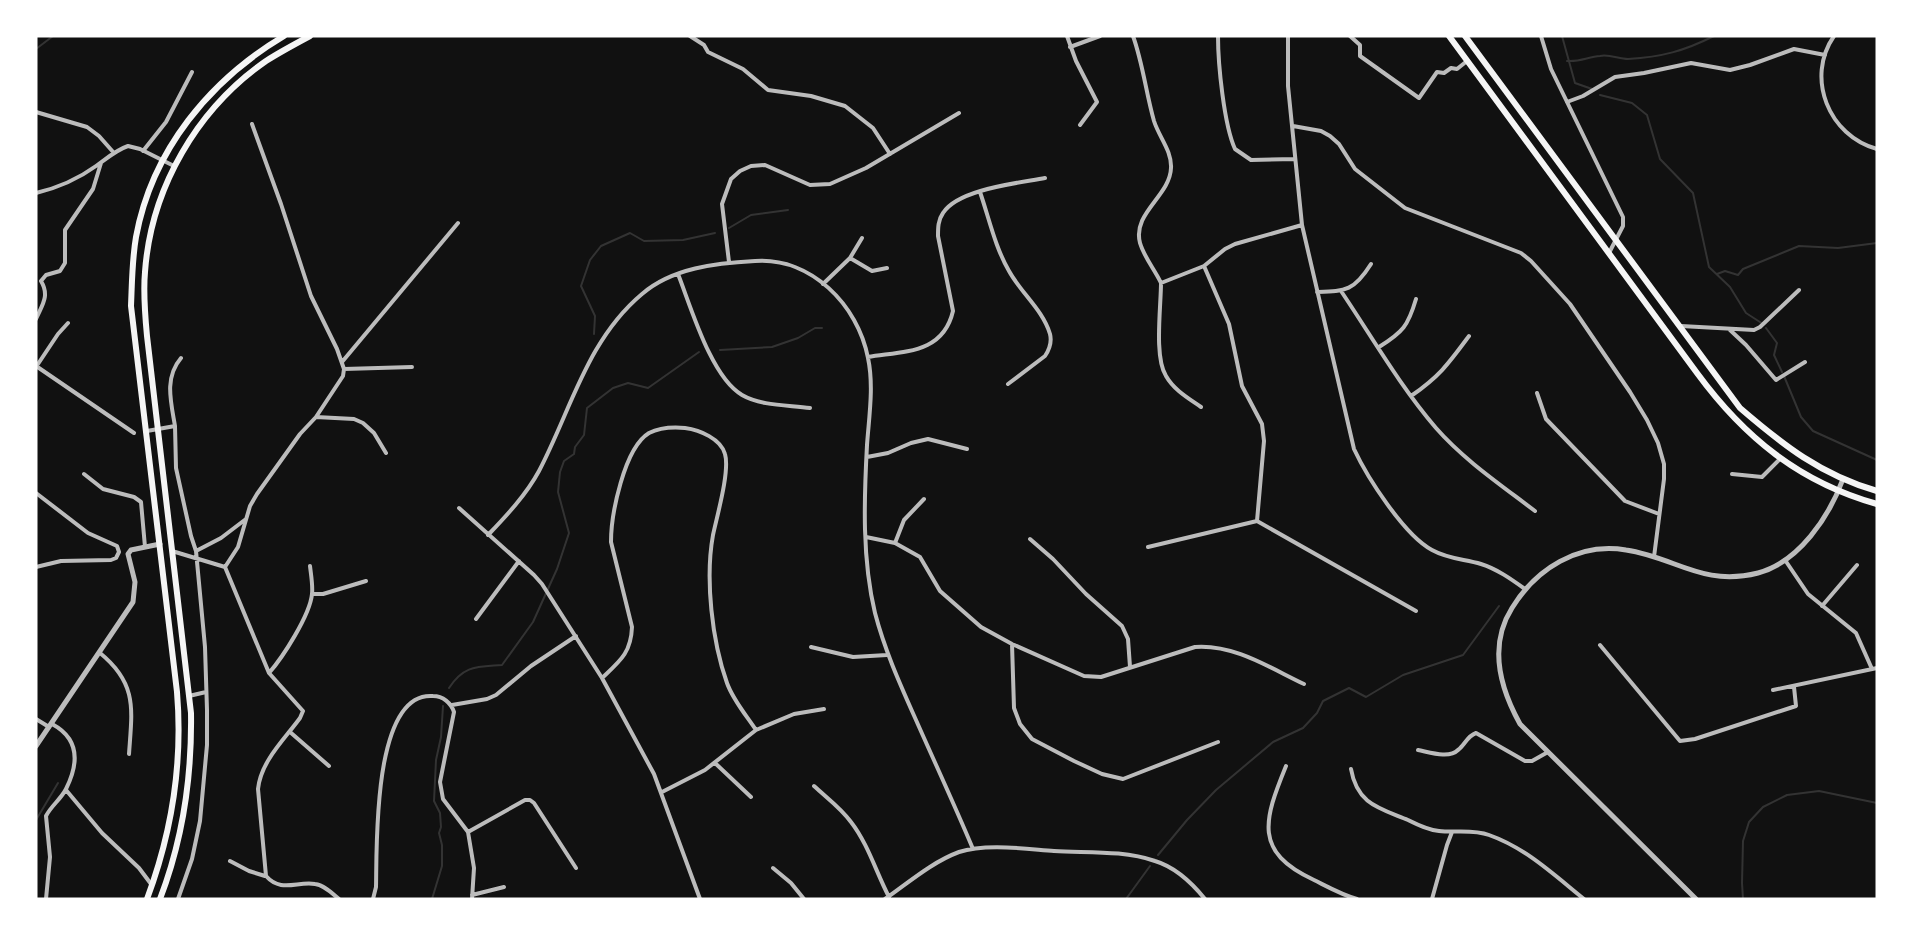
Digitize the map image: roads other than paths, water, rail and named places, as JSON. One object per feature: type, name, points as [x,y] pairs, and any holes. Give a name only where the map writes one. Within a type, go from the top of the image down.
[{"type":"main road","points":[[147,899],[163,853],[173,810],[180,739],[177,692],[131,306],[137,234],[144,208],[163,160],[183,128],[212,91],[234,70],[284,36]]},
{"type":"main road","points":[[160,899],[178,847],[185,814],[191,737],[189,696],[145,316],[145,271],[154,219],[174,166],[202,122],[230,92],[267,61],[296,39],[310,36]]},
{"type":"main road","points":[[1449,36],[1715,397],[1757,441],[1779,459],[1820,482],[1877,504]]},
{"type":"main road","points":[[1465,36],[1740,408],[1791,450],[1843,479],[1877,491]]},
{"type":"street","points":[[690,36],[704,45],[708,52],[743,69],[768,90],[834,102],[857,114],[880,136],[890,154]]},
{"type":"street","points":[[1067,36],[1070,47],[1097,100],[1080,125]]},
{"type":"street","points":[[1070,47],[1100,36]]},
{"type":"street","points":[[1133,36],[1155,122],[1170,160],[1171,173],[1143,218],[1139,231],[1143,250],[1161,283],[1162,369],[1170,382],[1182,394],[1201,407]]},
{"type":"street","points":[[1218,36],[1227,123],[1235,149],[1251,160],[1295,159]]},
{"type":"street","points":[[1288,36],[1288,86],[1302,225],[1354,448],[1365,471],[1417,540],[1431,550],[1496,570],[1525,589]]},
{"type":"street","points":[[1350,36],[1359,43],[1360,56],[1419,98],[1437,72],[1444,73],[1451,68],[1457,69],[1468,61]]},
{"type":"street","points":[[1541,36],[1551,69],[1623,217],[1623,226],[1609,253]]},
{"type":"street","points":[[1834,36],[1822,68],[1824,101],[1835,121],[1854,139],[1865,146],[1877,149]]},
{"type":"street","points":[[1567,102],[1583,96],[1615,77],[1691,63],[1722,70],[1736,69],[1794,49],[1825,55]]},
{"type":"street","points":[[143,151],[166,122],[192,72]]},
{"type":"street","points":[[36,112],[87,127],[99,136],[114,153]]},
{"type":"street","points":[[729,262],[722,204],[731,179],[740,171],[751,166],[765,165],[810,185],[830,184],[853,175],[959,113]]},
{"type":"street","points":[[225,567],[238,548],[250,506],[263,484],[300,434],[316,417],[343,376],[344,369],[337,349],[311,296],[252,124]]},
{"type":"street","points":[[1293,126],[1321,131],[1330,136],[1339,144],[1355,169],[1405,208],[1512,249],[1531,261],[1570,304],[1647,420],[1658,442],[1664,464],[1664,479],[1654,558]]},
{"type":"street","points":[[36,193],[60,185],[128,146],[174,166]]},
{"type":"street","points":[[36,319],[46,294],[41,281],[46,275],[60,271],[65,263],[65,230],[93,189],[100,163]]},
{"type":"street","points":[[868,357],[927,346],[938,339],[951,323],[953,311],[938,224],[942,214],[950,205],[980,192],[1045,178]]},
{"type":"street","points":[[980,192],[1001,256],[1051,336],[1045,356],[1008,384]]},
{"type":"street","points":[[342,363],[458,223]]},
{"type":"street","points":[[1161,283],[1204,266],[1235,244],[1302,225]]},
{"type":"street","points":[[823,284],[850,258],[862,238]]},
{"type":"street","points":[[850,258],[872,271],[887,268]]},
{"type":"street","points":[[488,535],[517,503],[538,472],[590,358],[606,332],[641,294],[655,283],[697,268],[729,262],[760,260],[780,263],[800,270],[823,284],[844,303],[860,329],[871,374],[866,537],[874,610],[887,655],[973,849]]},
{"type":"street","points":[[1317,292],[1341,291],[1360,280],[1371,264]]},
{"type":"street","points":[[1204,266],[1229,324],[1242,386],[1263,428],[1264,441],[1257,521]]},
{"type":"street","points":[[678,274],[704,343],[726,381],[736,391],[751,399],[810,408]]},
{"type":"street","points":[[1680,326],[1747,331],[1760,327],[1799,290]]},
{"type":"street","points":[[1341,291],[1411,396],[1436,428],[1455,447],[1535,511]]},
{"type":"street","points":[[1379,347],[1405,328],[1416,299]]},
{"type":"street","points":[[68,323],[36,366],[134,433]]},
{"type":"street","points":[[1729,329],[1776,380],[1805,362]]},
{"type":"street","points":[[1411,396],[1434,381],[1469,336]]},
{"type":"street","points":[[178,899],[192,859],[200,821],[207,745],[205,647],[196,554],[176,465],[175,426],[170,391],[170,379],[175,364],[181,358]]},
{"type":"street","points":[[344,369],[412,367]]},
{"type":"street","points":[[1537,393],[1546,419],[1625,501],[1659,514]]},
{"type":"street","points":[[316,417],[354,420],[363,423],[374,433],[386,453]]},
{"type":"street","points":[[147,431],[175,426]]},
{"type":"street","points":[[602,678],[624,657],[631,642],[632,627],[611,542],[611,532],[618,493],[632,452],[648,434],[658,430],[683,428],[698,431],[719,442],[725,454],[725,473],[710,558],[714,632],[728,685],[756,730]]},
{"type":"street","points":[[867,458],[928,439],[966,449]]},
{"type":"street","points":[[1732,474],[1762,477],[1779,459]]},
{"type":"street","points":[[84,474],[103,489],[134,497],[141,502],[146,547]]},
{"type":"street","points":[[1696,899],[1520,724],[1508,703],[1501,682],[1500,645],[1504,626],[1511,609],[1525,589],[1544,570],[1578,553],[1601,549],[1626,550],[1703,575],[1732,576],[1758,573],[1785,560],[1813,533],[1826,515],[1843,479]]},
{"type":"street","points":[[36,493],[88,533],[117,546],[119,552],[111,560],[61,561],[36,567]]},
{"type":"street","points":[[895,543],[904,520],[924,499]]},
{"type":"street","points":[[459,508],[542,584],[602,678],[662,792],[700,899]]},
{"type":"street","points":[[196,554],[246,519]]},
{"type":"street","points":[[1148,547],[1257,521],[1416,611]]},
{"type":"street","points":[[866,537],[895,543],[920,557],[934,583],[981,627],[1012,644],[1084,676],[1101,677],[1195,647],[1212,647],[1234,652],[1304,684]]},
{"type":"street","points":[[1030,539],[1122,626],[1128,639],[1130,667]]},
{"type":"street","points":[[36,746],[133,602],[135,582],[128,554],[131,550],[160,544]]},
{"type":"street","points":[[172,551],[196,554],[225,567],[269,673],[303,711],[265,765],[259,781],[266,876]]},
{"type":"street","points":[[1773,690],[1875,669],[1856,633],[1808,594],[1785,560]]},
{"type":"street","points":[[476,619],[519,561]]},
{"type":"street","points":[[1822,606],[1857,565]]},
{"type":"street","points":[[269,673],[290,644],[308,609],[312,594],[310,566]]},
{"type":"street","points":[[312,594],[323,594],[366,581]]},
{"type":"street","points":[[452,705],[487,699],[496,695],[531,666],[576,636]]},
{"type":"street","points":[[1012,644],[1014,708],[1020,724],[1032,739],[1074,761],[1102,774],[1123,779],[1218,742]]},
{"type":"street","points":[[1600,645],[1680,741],[1705,736],[1796,706],[1794,687]]},
{"type":"street","points":[[812,647],[853,657],[887,655]]},
{"type":"street","points":[[100,653],[118,671],[129,695],[132,728],[129,754]]},
{"type":"street","points":[[189,696],[206,692]]},
{"type":"street","points":[[373,899],[376,887],[378,810],[382,768],[390,738],[398,719],[408,707],[421,698],[433,696],[446,700],[452,705],[454,719],[440,782],[442,795],[468,832],[474,868],[472,897],[504,887]]},
{"type":"street","points":[[662,792],[697,775],[756,730],[794,714],[824,710]]},
{"type":"street","points":[[36,719],[68,735],[75,749],[74,766],[66,789],[46,816],[50,857],[46,899]]},
{"type":"street","points":[[290,732],[329,766]]},
{"type":"street","points":[[1418,750],[1452,753],[1458,751],[1471,735],[1476,733],[1525,761],[1532,761],[1548,752]]},
{"type":"street","points":[[715,763],[751,797]]},
{"type":"street","points":[[1286,766],[1271,808],[1269,835],[1279,858],[1304,876],[1357,899]]},
{"type":"street","points":[[1351,769],[1354,785],[1359,793],[1374,806],[1429,829],[1452,832],[1470,831],[1489,835],[1523,851],[1584,899]]},
{"type":"street","points":[[814,786],[851,821],[865,843],[887,898],[931,867],[958,853],[973,849],[1024,849],[1122,854],[1153,860],[1183,877],[1205,899]]},
{"type":"street","points":[[66,789],[102,833],[139,868],[152,885]]},
{"type":"street","points":[[468,832],[525,800],[530,800],[576,868]]},
{"type":"street","points":[[1432,899],[1452,832]]},
{"type":"street","points":[[230,861],[249,871],[266,876],[274,883],[286,886],[313,883],[321,885],[339,899]]},
{"type":"street","points":[[772,867],[791,883],[804,899]]},
{"type":"waterway","points":[[36,49],[53,36]]},
{"type":"waterway","points":[[1562,36],[1575,83],[1592,89]]},
{"type":"waterway","points":[[1567,61],[1603,56],[1628,59],[1652,57],[1693,46],[1714,36]]},
{"type":"waterway","points":[[1600,95],[1632,103],[1647,115],[1660,159],[1693,193],[1709,267],[1730,287],[1746,313],[1763,324]]},
{"type":"waterway","points":[[729,228],[751,215],[788,210]]},
{"type":"waterway","points":[[594,334],[595,316],[581,286],[590,260],[601,246],[630,233],[644,241],[683,240],[715,233]]},
{"type":"waterway","points":[[1717,274],[1725,271],[1738,275],[1743,269],[1799,246],[1838,248],[1877,243]]},
{"type":"waterway","points":[[720,350],[772,347],[798,338],[815,328],[822,328]]},
{"type":"waterway","points":[[1766,328],[1777,343],[1774,355],[1782,372]]},
{"type":"waterway","points":[[449,688],[466,671],[478,667],[502,665],[533,622],[557,569],[569,533],[558,492],[560,472],[564,461],[574,454],[575,447],[584,435],[587,408],[613,388],[628,383],[648,388],[699,352]]},
{"type":"waterway","points":[[1784,376],[1801,417],[1813,431],[1877,460]]},
{"type":"waterway","points":[[1158,855],[1216,790],[1273,742],[1303,728],[1317,713],[1323,701],[1349,688],[1366,697],[1403,675],[1463,655],[1499,606]]},
{"type":"waterway","points":[[432,899],[442,866],[440,813],[434,801],[436,760],[441,737],[443,706]]},
{"type":"waterway","points":[[36,820],[58,783]]},
{"type":"waterway","points":[[1743,899],[1743,841],[1749,822],[1763,807],[1787,795],[1819,791],[1877,803]]},
{"type":"waterway","points":[[1126,899],[1150,866]]}]
